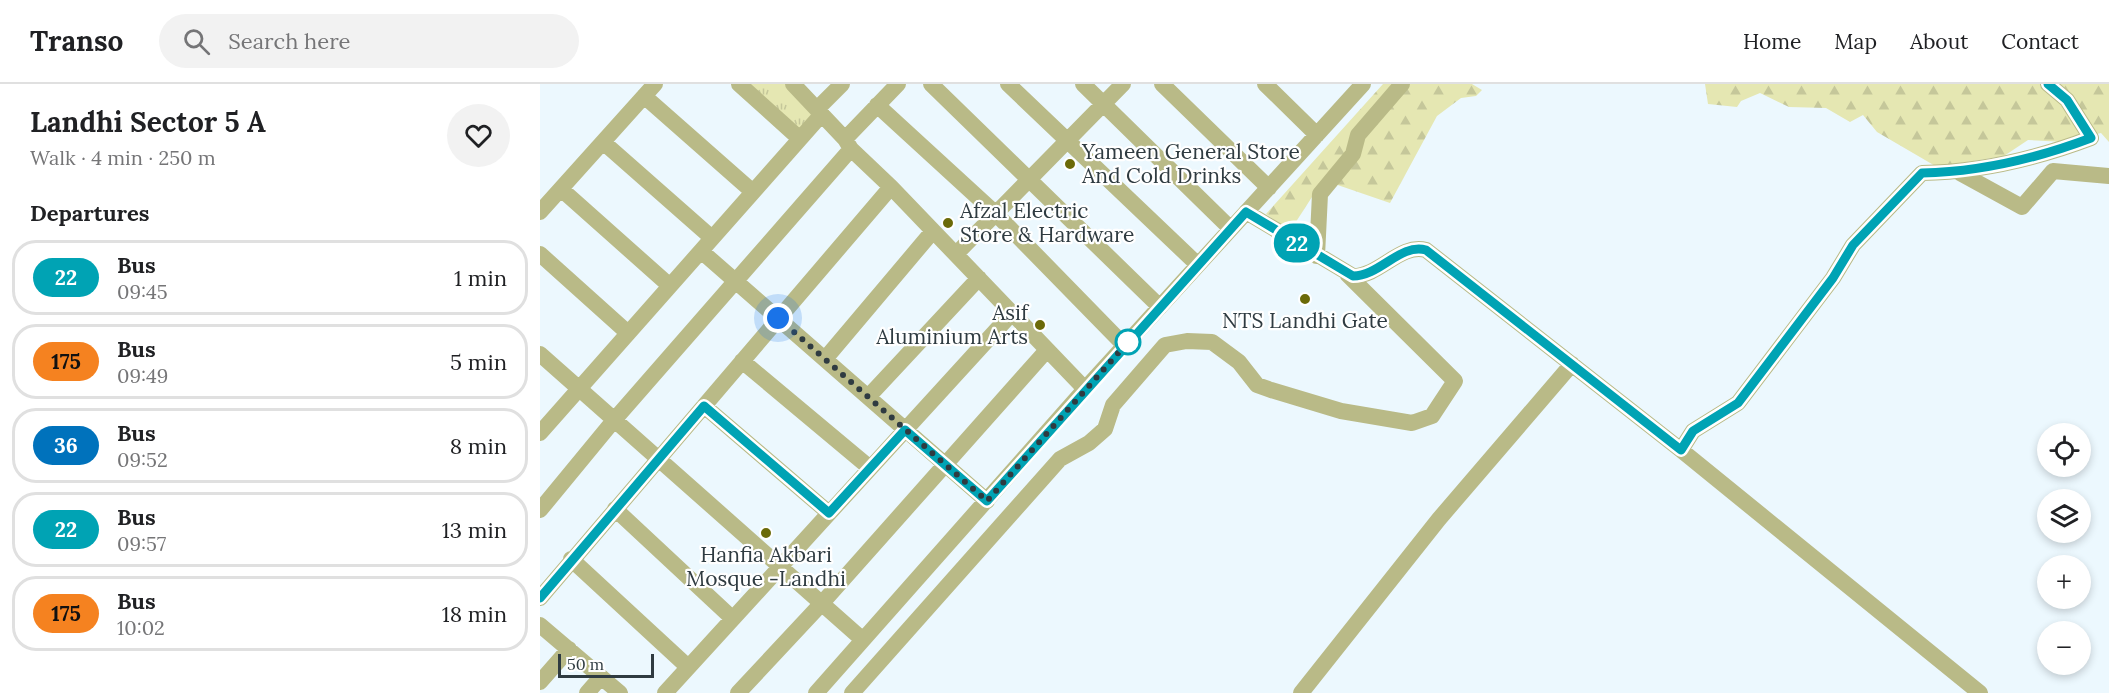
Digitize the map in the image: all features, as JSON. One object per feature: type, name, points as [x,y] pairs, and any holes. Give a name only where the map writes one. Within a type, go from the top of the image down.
[{"type":"street","points":[[739,84],[800,139]]},
{"type":"street","points":[[793,84],[1085,390]]},
{"type":"street","points":[[540,433],[800,139],[842,84]]},
{"type":"street","points":[[540,510],[615,419],[736,282],[878,105],[898,84]]},
{"type":"street","points":[[931,84],[1160,307]]},
{"type":"street","points":[[1008,84],[1198,265]]},
{"type":"street","points":[[1083,84],[1231,230]]},
{"type":"street","points":[[956,254],[1123,84]]},
{"type":"street","points":[[1162,84],[1269,188]]},
{"type":"street","points":[[1265,84],[1317,135]]},
{"type":"street","points":[[1317,256],[1320,194],[1353,154],[1358,135],[1402,84]]},
{"type":"street","points":[[1681,450],[1693,431],[1738,403],[1833,278],[1853,245],[1922,173],[1960,173],[2061,150],[2091,138],[2067,100],[2048,84]]},
{"type":"street","points":[[816,693],[1085,390],[1317,135],[1354,87]]},
{"type":"street","points":[[540,212],[650,90],[753,192]]},
{"type":"street","points":[[878,105],[996,214],[1125,346]]},
{"type":"street","points":[[603,142],[707,244],[736,282],[987,501]]},
{"type":"street","points":[[1960,173],[2022,207],[2053,171],[2109,176]]},
{"type":"street","points":[[540,598],[657,458],[891,187]]},
{"type":"street","points":[[561,189],[669,286]]},
{"type":"street","points":[[852,693],[1060,459],[1089,443],[1105,429],[1113,405],[1165,345],[1187,341],[1212,342],[1239,362],[1257,385],[1341,411],[1412,423],[1432,416],[1455,381],[1347,274],[1246,212]]},
{"type":"street","points":[[825,359],[933,231]]},
{"type":"street","points":[[1347,274],[1366,274],[1413,249],[1426,250],[1681,450],[1980,693]]},
{"type":"street","points":[[540,254],[628,333]]},
{"type":"street","points":[[868,396],[979,278]]},
{"type":"street","points":[[665,693],[1012,313]]},
{"type":"street","points":[[738,693],[823,603],[1047,350]]},
{"type":"street","points":[[540,354],[863,640]]},
{"type":"street","points":[[742,361],[870,468]]},
{"type":"street","points":[[1301,693],[1439,519],[1572,364]]},
{"type":"street","points":[[704,406],[829,513]]},
{"type":"street","points":[[615,508],[732,618]]},
{"type":"street","points":[[571,559],[688,667]]},
{"type":"street","points":[[540,625],[620,693]]},
{"type":"street","points":[[540,682],[569,649]]},
{"type":"street","points":[[587,693],[602,677]]},
{"type":"green space","points":[[739,84],[793,84],[822,114],[800,139]]},
{"type":"green space","points":[[1383,84],[1472,84],[1482,90],[1476,96],[1461,98],[1437,116],[1390,203],[1323,180],[1290,231],[1266,214]]},
{"type":"green space","points":[[1705,84],[2109,84],[2109,142],[2101,133],[2064,142],[2028,140],[2004,156],[1937,167],[1877,132],[1863,115],[1850,122],[1826,108],[1789,107],[1760,93],[1741,101],[1737,107],[1708,104]]},
{"type":"bus line","name":"22","points":[[540,598],[657,458],[704,406],[829,513],[905,430],[987,501],[1246,212],[1353,276],[1366,274],[1413,249],[1426,250],[1681,450],[1693,431],[1738,403],[1833,278],[1853,245],[1922,173],[1960,173],[2061,150],[2091,138],[2083,121],[2067,100],[2048,84]]},
{"type":"place","name":"Yameen General Store And Cold Drinks","points":[[1070,164]]},
{"type":"place","name":"Afzal Electric Store & Hardware","points":[[948,223]]},
{"type":"place","name":"NTS Landhi Gate","points":[[1305,299]]},
{"type":"place","name":"Asif Aluminium Arts","points":[[1040,325]]},
{"type":"place","name":"Hanfia Akbari Mosque -Landhi","points":[[766,533]]},
{"type":"route","points":[[778,318],[987,501],[1128,342]]}]
